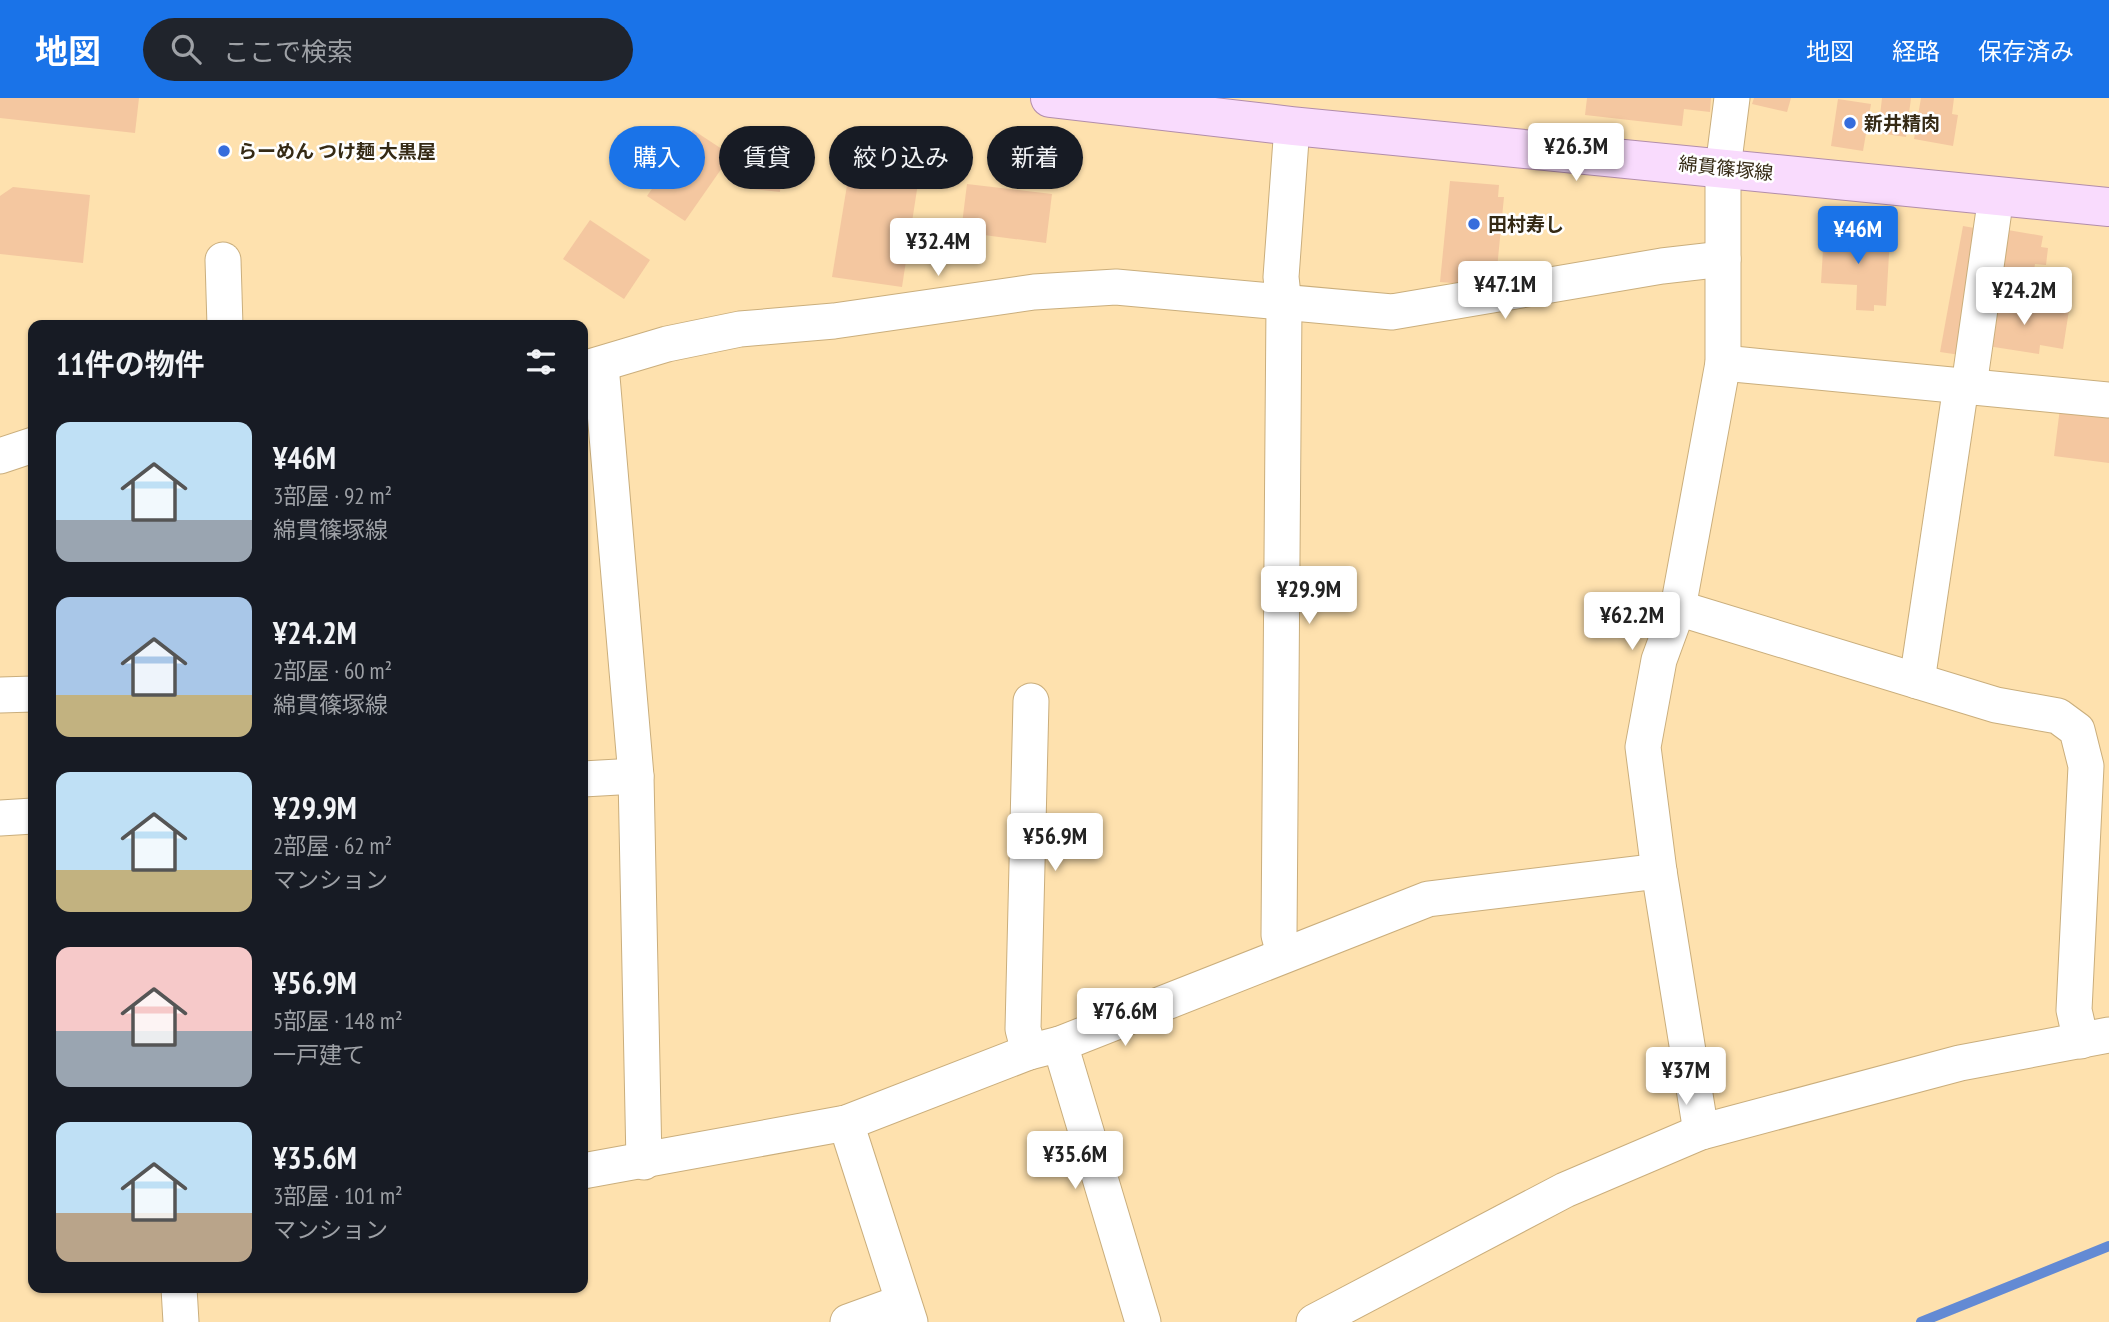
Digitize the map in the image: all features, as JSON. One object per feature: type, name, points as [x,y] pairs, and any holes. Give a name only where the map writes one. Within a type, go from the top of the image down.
[{"type":"main road","name":"綿貫篠塚線","points":[[1050,98],[1114,102],[1292,126],[2109,207]]},
{"type":"street","points":[[1701,1132],[1659,871],[1643,747],[1659,660],[1678,608],[1723,363],[1723,168],[1732,98]]},
{"type":"street","points":[[1284,954],[1279,935],[1284,304],[1281,277],[1292,126]]},
{"type":"street","points":[[1917,681],[1996,196]]},
{"type":"street","points":[[644,1162],[636,776],[592,367],[667,344],[740,329],[834,321],[1065,289],[1129,288],[1392,312],[1662,266],[1723,259]]},
{"type":"street","points":[[223,260],[225,320]]},
{"type":"street","points":[[1723,363],[2109,400]]},
{"type":"street","points":[[0,456],[28,447]]},
{"type":"street","points":[[1321,1320],[1565,1190],[1701,1132],[1960,1063],[2095,1038],[2074,1010],[2086,766],[2077,730],[2058,716],[1996,705],[1678,608]]},
{"type":"street","points":[[0,695],[28,694]]},
{"type":"street","points":[[1031,701],[1023,1029],[1045,1048],[1143,1322]]},
{"type":"street","points":[[588,779],[636,776]]},
{"type":"street","points":[[0,818],[28,816]]},
{"type":"street","points":[[588,1170],[846,1124],[1428,899],[1659,871]]},
{"type":"street","points":[[846,1124],[906,1312],[848,1322]]},
{"type":"street","points":[[179,1293],[181,1322]]},
{"type":"building","points":[[0,98],[139,98],[135,133],[0,118]]},
{"type":"building","points":[[1587,98],[1711,98],[1710,112],[1684,109],[1682,126],[1585,115]]},
{"type":"building","points":[[1754,98],[1791,98],[1787,112],[1752,104]]},
{"type":"building","points":[[1882,98],[1911,98],[1906,137],[1878,133]]},
{"type":"building","points":[[1921,98],[1954,98],[1952,114],[1958,115],[1953,146],[1914,139]]},
{"type":"building","points":[[1838,99],[1871,104],[1863,151],[1831,146]]},
{"type":"building","points":[[705,138],[719,147],[719,172],[685,221],[647,196],[652,189],[705,189]]},
{"type":"building","points":[[1450,181],[1499,185],[1498,197],[1504,197],[1497,269],[1474,267],[1473,285],[1440,282]]},
{"type":"building","points":[[973,185],[987,186],[987,189],[1052,194],[1046,243],[961,232],[966,189],[973,189]]},
{"type":"building","points":[[13,187],[90,195],[83,263],[0,254],[0,196]]},
{"type":"building","points":[[753,189],[780,189],[780,192]]},
{"type":"building","points":[[846,189],[917,189],[902,287],[832,277]]},
{"type":"building","points":[[590,220],[650,260],[624,299],[563,259]]},
{"type":"building","points":[[1963,226],[1986,230],[1967,356],[1940,352]]},
{"type":"building","points":[[2002,229],[2043,236],[2041,247],[2048,248],[2046,265],[2035,264],[2032,283],[2025,282],[2023,297],[1992,292]]},
{"type":"building","points":[[1824,233],[1890,237],[1886,306],[1874,305],[1874,311],[1856,310],[1857,285],[1821,283]]},
{"type":"building","points":[[1988,302],[2069,310],[2063,349],[2040,345],[2039,354],[1981,345]]},
{"type":"building","points":[[2060,408],[2109,414],[2109,463],[2054,456]]},
{"type":"waterway","points":[[1921,1322],[2109,1246]]},
{"type":"place","name":"新井精肉","points":[[1850,123]]},
{"type":"place","name":"らーめん つけ麺 大黒屋","points":[[224,151]]},
{"type":"place","name":"田村寿し","points":[[1474,224]]}]
